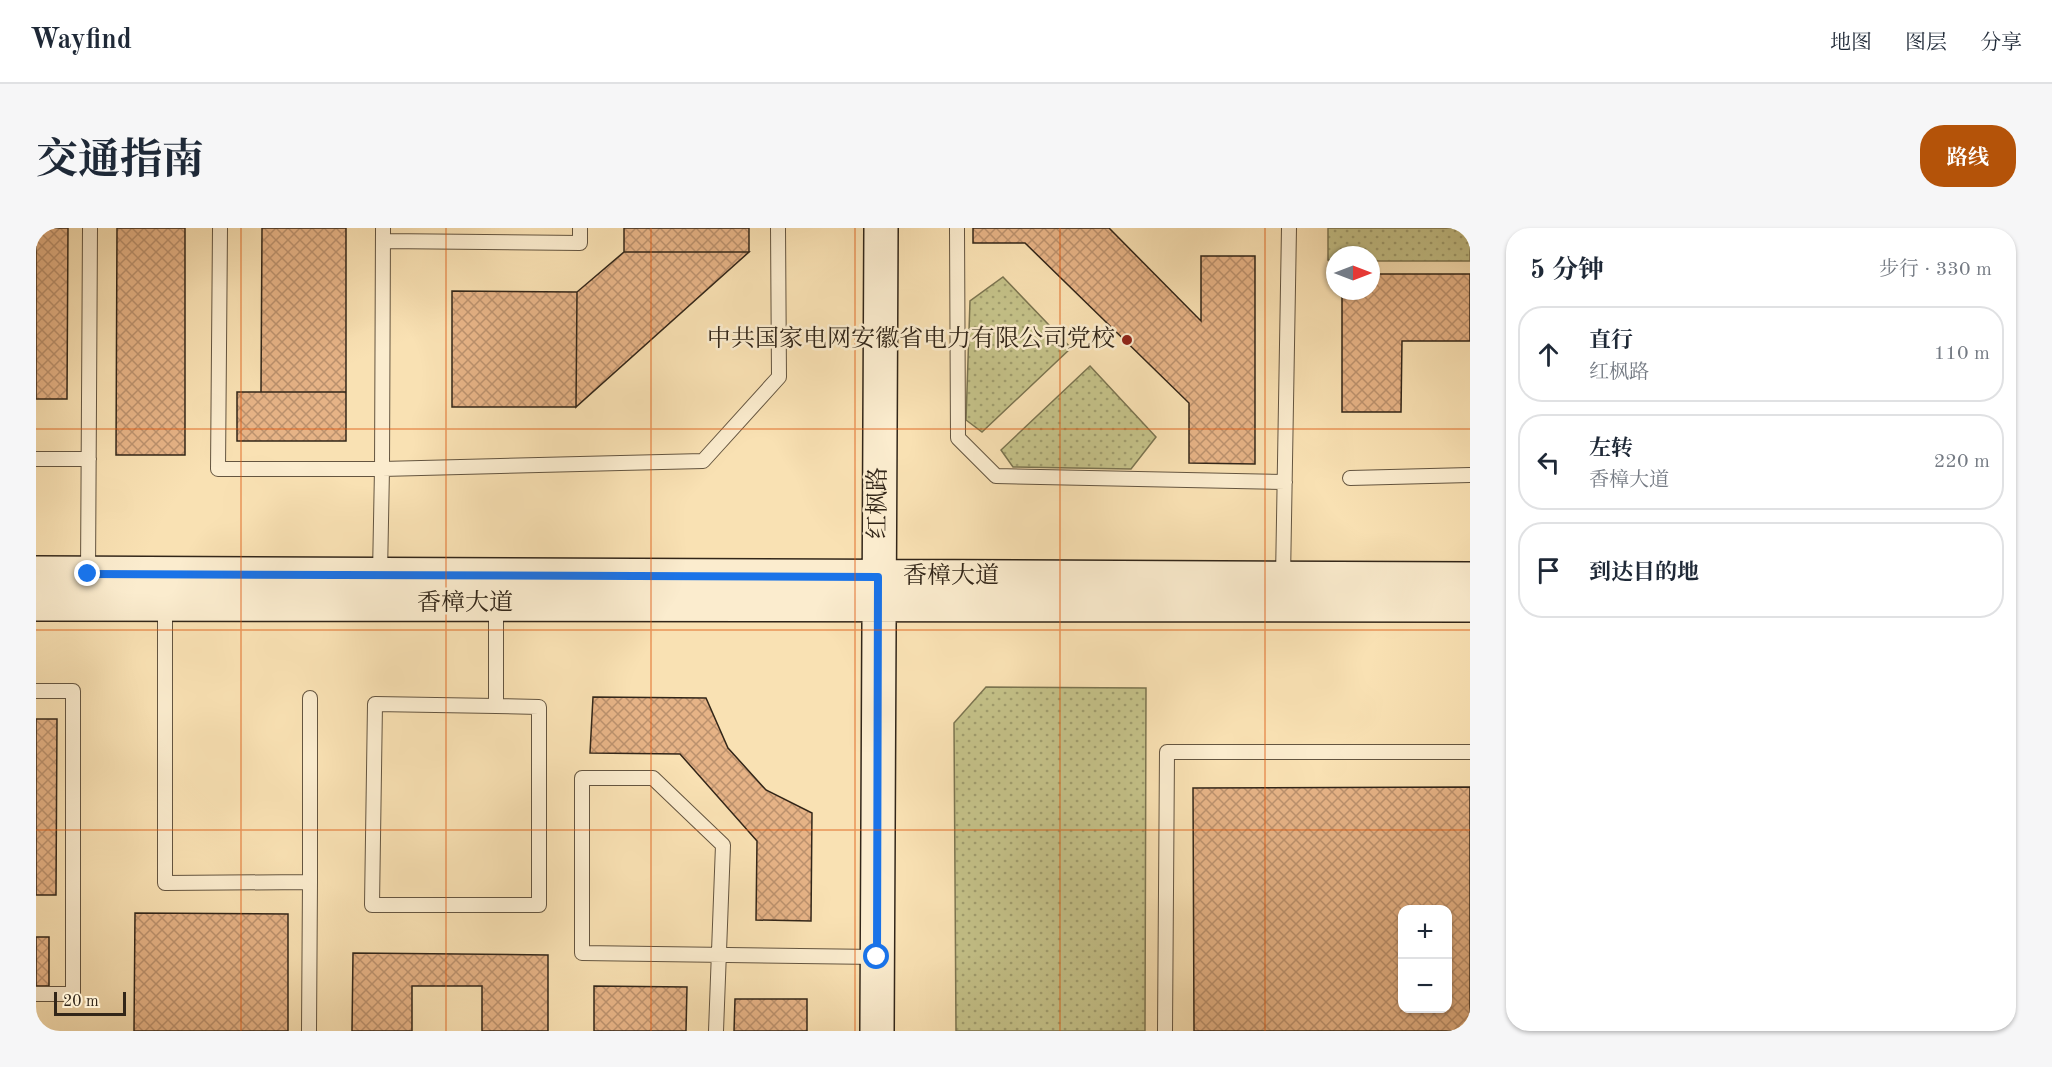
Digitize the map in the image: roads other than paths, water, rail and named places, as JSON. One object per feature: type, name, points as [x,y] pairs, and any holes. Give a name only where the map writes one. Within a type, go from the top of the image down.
[{"type":"main road","name":"红枫路","points":[[877,1031],[881,228]]},
{"type":"main road","name":"香樟大道","points":[[36,573],[380,575],[878,591],[1470,605]]},
{"type":"main road","name":"香樟大道","points":[[36,604],[496,604],[1283,578],[1470,579]]},
{"type":"lane","points":[[88,574],[90,228]]},
{"type":"lane","points":[[220,228],[218,469],[382,469],[703,461],[779,377],[778,228]]},
{"type":"lane","points":[[380,575],[383,235],[580,243],[580,228]]},
{"type":"lane","points":[[957,228],[958,438],[996,476],[1285,482]]},
{"type":"lane","points":[[1283,578],[1289,228]]},
{"type":"lane","points":[[36,459],[89,459]]},
{"type":"lane","points":[[1350,478],[1470,475]]},
{"type":"lane","points":[[165,604],[165,883],[310,882]]},
{"type":"lane","points":[[496,604],[496,706]]},
{"type":"lane","points":[[36,691],[73,691],[73,994],[36,994]]},
{"type":"lane","points":[[309,1031],[310,698]]},
{"type":"lane","points":[[375,704],[496,706],[539,707],[539,905],[372,905],[375,704]]},
{"type":"lane","points":[[1165,1031],[1167,752],[1470,752]]},
{"type":"lane","points":[[716,1031],[719,955],[723,845],[653,778],[582,778],[582,952],[719,955],[877,957]]},
{"type":"place","name":"中共国家电网安徽省电力有限公司党校","points":[[1127,340]]}]
